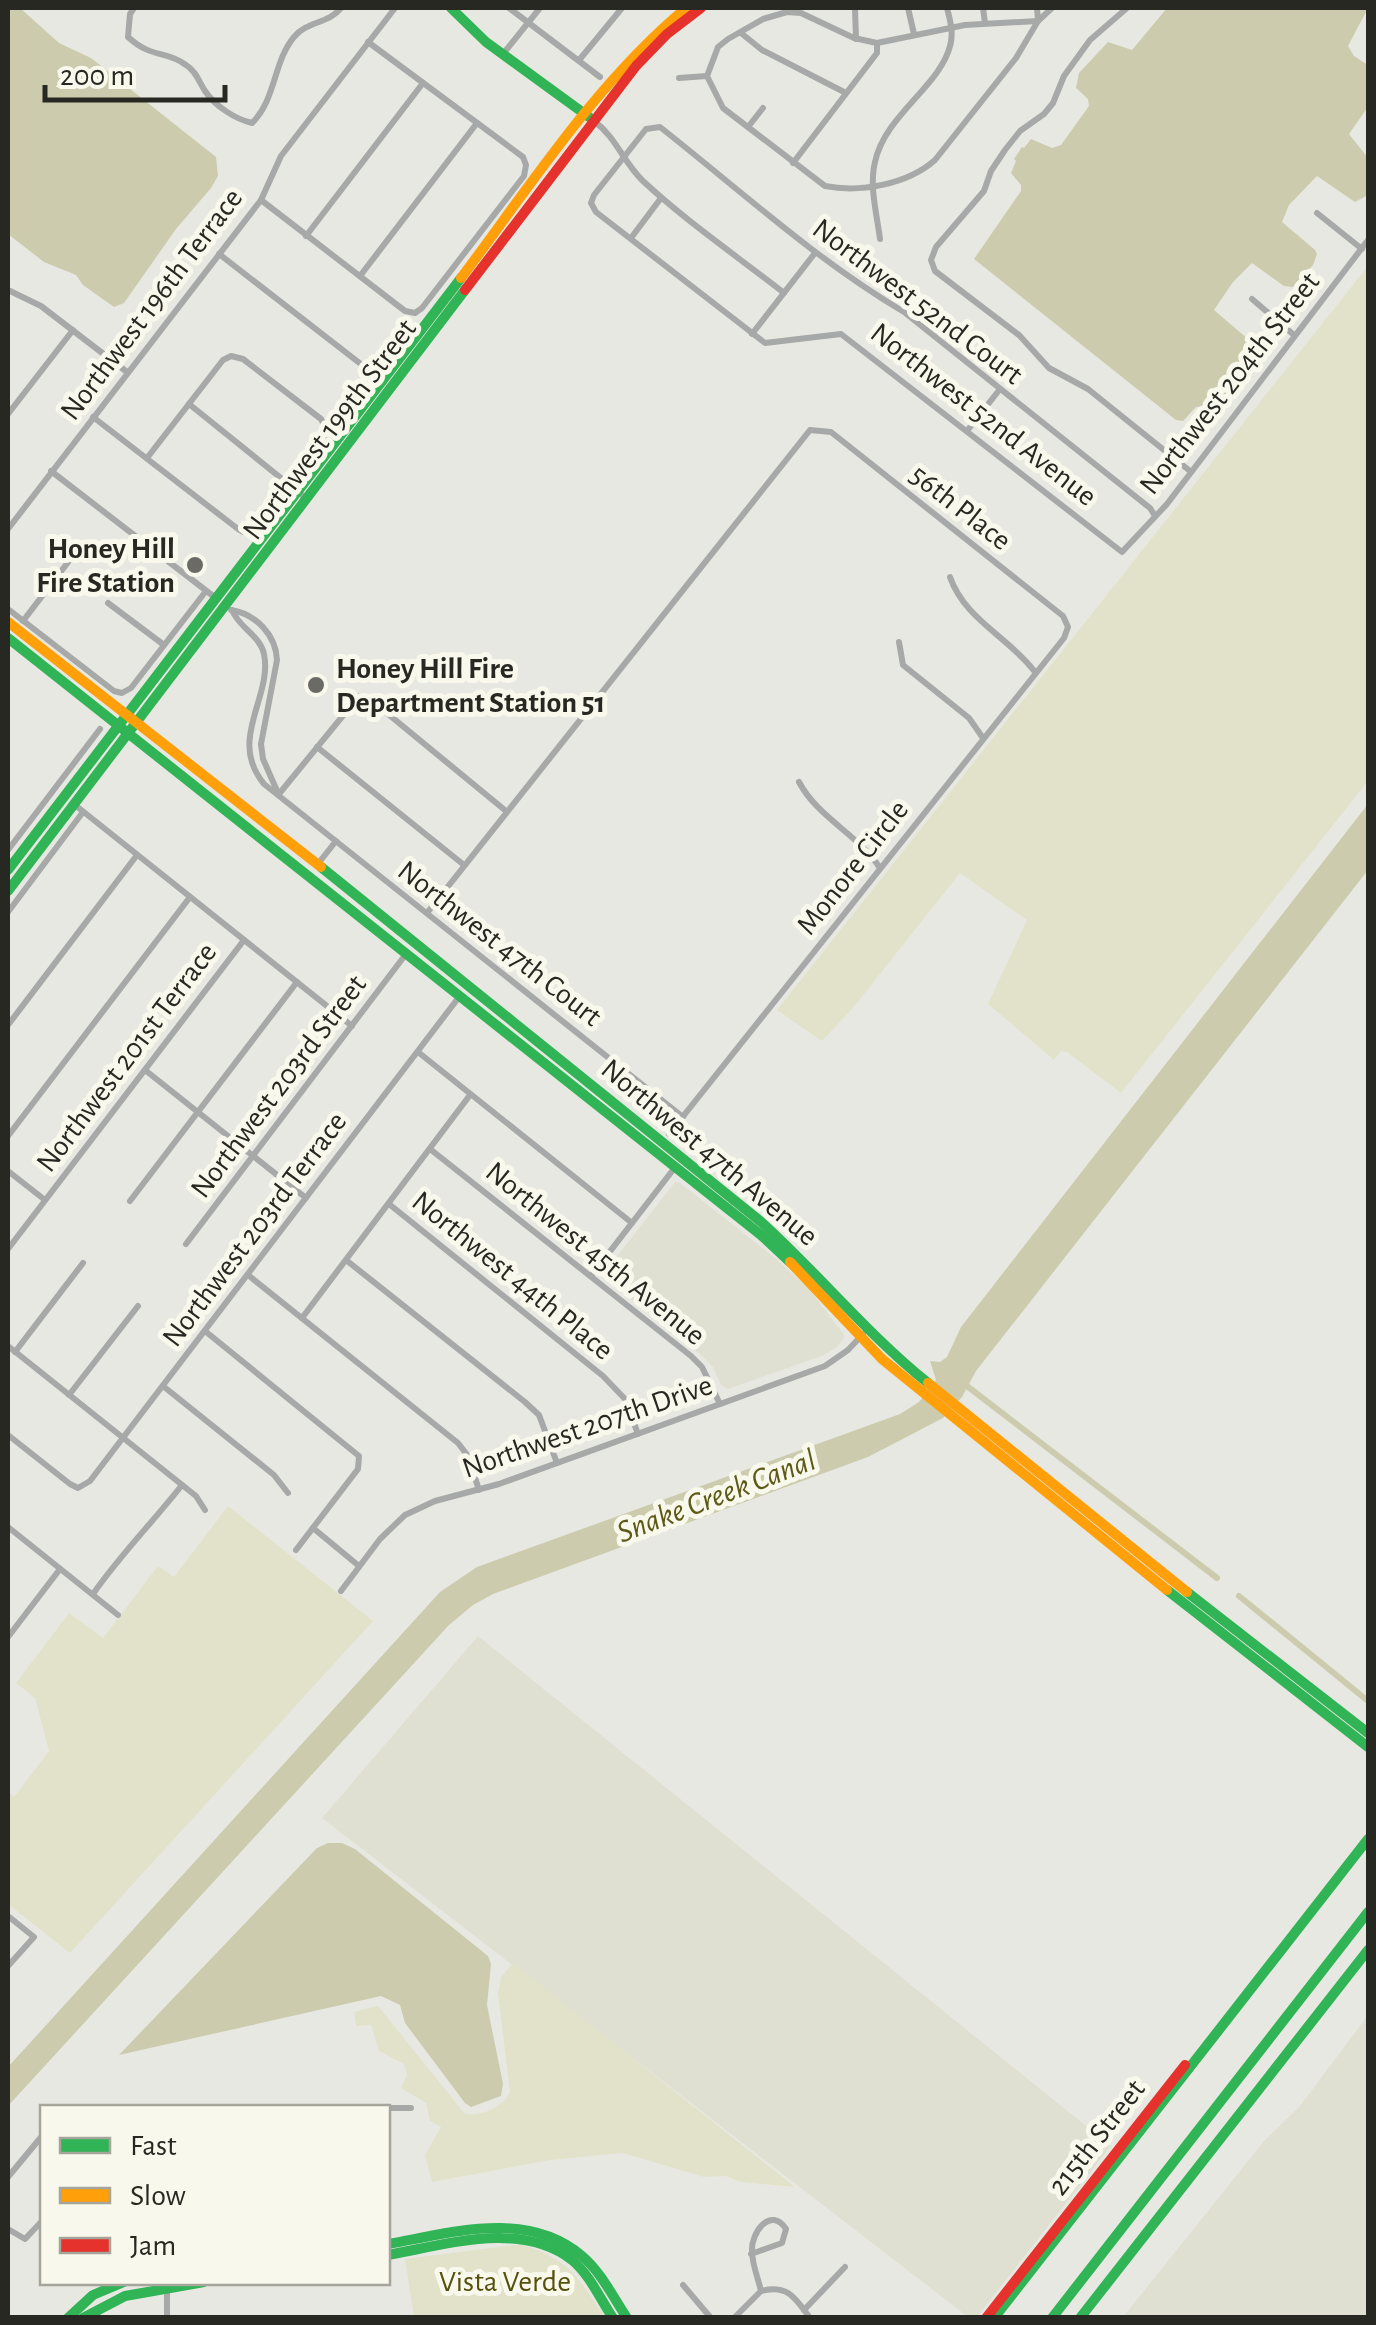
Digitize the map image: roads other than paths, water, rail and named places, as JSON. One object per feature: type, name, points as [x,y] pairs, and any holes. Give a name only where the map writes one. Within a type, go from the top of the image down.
[{"type":"main road","points":[[450,8],[467,26],[590,118]]},
{"type":"main road","name":"Northwest 199th Street","points":[[590,118],[629,59],[686,8]]},
{"type":"main road","name":"Northwest 199th Street","points":[[8,891],[138,721],[293,486],[590,118],[651,50],[701,8]]},
{"type":"main road","name":"Northwest 199th Street","points":[[8,870],[126,713],[307,499],[392,388],[481,251]]},
{"type":"main road","name":"Northwest 47th Avenue","points":[[8,622],[138,721],[682,1157],[798,1255],[864,1334]]},
{"type":"main road","name":"Northwest 47th Avenue","points":[[8,638],[782,1253],[925,1388],[1368,1747]]},
{"type":"main road","points":[[266,842],[288,843]]},
{"type":"main road","points":[[406,938],[406,954]]},
{"type":"main road","points":[[459,997],[483,1000]]},
{"type":"main road","name":"Northwest 47th Avenue","points":[[955,1412],[1368,1734]]},
{"type":"main road","name":"215th Street","points":[[994,2318],[1368,1839]]},
{"type":"main road","points":[[1052,2318],[1368,1912]]},
{"type":"main road","points":[[1080,2318],[1368,1950]]},
{"type":"main road","name":"215th Street","points":[[986,2318],[1166,2088],[1249,1991]]},
{"type":"main road","points":[[390,2244],[536,2229],[568,2244],[588,2262],[627,2318]]},
{"type":"main road","points":[[390,2256],[503,2233],[535,2241],[574,2263],[613,2318]]},
{"type":"main road","points":[[68,2318],[93,2296],[117,2285]]},
{"type":"main road","points":[[84,2318],[100,2305],[126,2294],[168,2285]]},
{"type":"street","points":[[134,8],[128,37],[144,51],[182,61],[192,69],[208,96],[252,123],[263,112],[295,35],[335,16],[341,8]]},
{"type":"street","name":"Northwest 196th Terrace","points":[[8,528],[220,254],[260,200],[281,156],[395,8]]},
{"type":"street","points":[[509,8],[600,76]]},
{"type":"street","points":[[504,54],[540,8]]},
{"type":"street","points":[[580,58],[622,8]]},
{"type":"street","points":[[855,8],[856,39]]},
{"type":"street","points":[[908,8],[914,34]]},
{"type":"street","points":[[880,239],[874,164],[882,141],[950,47],[952,29],[947,8]]},
{"type":"street","points":[[984,8],[985,22]]},
{"type":"street","points":[[1037,8],[1038,21]]},
{"type":"street","points":[[1038,21],[1008,25],[985,22],[876,42],[856,39],[801,13],[786,12],[763,19],[718,47],[708,76],[723,108],[825,186],[839,189],[895,182],[921,173],[935,160],[1016,58],[1038,21],[1052,8]]},
{"type":"street","points":[[1127,8],[1090,40],[1064,76],[1053,103],[1020,131],[1005,150],[984,190],[936,247],[931,260],[935,271],[1019,335],[1049,368],[1088,389],[1190,471]]},
{"type":"street","points":[[742,33],[762,50],[846,93]]},
{"type":"street","points":[[260,200],[405,311],[415,313],[422,308],[481,251],[524,176],[523,158],[368,42]]},
{"type":"street","points":[[794,163],[877,53],[876,42]]},
{"type":"street","points":[[679,78],[708,76]]},
{"type":"street","points":[[306,236],[423,82]]},
{"type":"street","points":[[748,127],[763,108]]},
{"type":"street","points":[[590,118],[618,144],[624,158],[662,198],[784,292]]},
{"type":"street","points":[[360,276],[477,123]]},
{"type":"street","name":"Northwest 52nd Court","points":[[624,158],[646,130],[660,127],[815,253],[904,312],[1150,508],[1155,516]]},
{"type":"street","points":[[624,158],[592,202],[596,212],[752,334],[815,253]]},
{"type":"street","points":[[631,238],[662,198]]},
{"type":"street","points":[[1317,213],[1362,249]]},
{"type":"street","name":"Northwest 204th Street","points":[[1122,552],[1183,485],[1368,240]]},
{"type":"street","points":[[220,254],[392,388]]},
{"type":"street","points":[[9,295],[41,306],[127,372]]},
{"type":"street","points":[[1252,299],[1294,335]]},
{"type":"street","points":[[8,414],[73,330]]},
{"type":"street","name":"Northwest 52nd Avenue","points":[[752,334],[765,343],[840,334],[1122,552]]},
{"type":"street","points":[[93,416],[147,458],[243,532],[254,528],[293,486],[324,436],[325,427],[242,359],[231,356],[223,360],[147,458]]},
{"type":"street","points":[[968,431],[1000,389]]},
{"type":"street","points":[[189,404],[307,499]]},
{"type":"street","name":"56th Place","points":[[506,811],[810,430],[831,432],[1062,616],[1068,627]]},
{"type":"street","points":[[52,471],[220,601],[258,641],[264,664],[251,730],[263,731]]},
{"type":"street","points":[[23,621],[72,557]]},
{"type":"street","points":[[950,577],[968,610],[1021,653],[1035,672]]},
{"type":"street","points":[[220,601],[247,614],[276,646],[277,660],[263,731],[263,759],[279,794],[360,696],[388,714],[506,811],[427,913]]},
{"type":"street","points":[[8,609],[114,691],[122,693],[131,688],[164,645],[220,601]]},
{"type":"street","points":[[108,603],[164,645]]},
{"type":"street","name":"Monore Circle","points":[[668,1134],[1064,638],[1068,627]]},
{"type":"street","points":[[258,641],[268,633]]},
{"type":"street","points":[[900,642],[903,664],[970,718],[983,738]]},
{"type":"street","points":[[8,850],[100,728]]},
{"type":"street","name":"Northwest 47th Court","points":[[251,730],[249,746],[254,767],[264,784],[684,1117]]},
{"type":"street","points":[[317,747],[464,864]]},
{"type":"street","points":[[799,782],[812,804],[863,844],[880,868]]},
{"type":"street","points":[[74,804],[352,1026]]},
{"type":"street","points":[[8,912],[84,812]]},
{"type":"street","points":[[316,866],[336,841]]},
{"type":"street","points":[[8,1025],[137,855]]},
{"type":"street","points":[[8,1136],[190,897]]},
{"type":"street","name":"Northwest 201st Terrace","points":[[8,1250],[244,940]]},
{"type":"street","name":"Northwest 203rd Street","points":[[186,1244],[406,954]]},
{"type":"street","points":[[130,1201],[297,982]]},
{"type":"street","name":"Northwest 203rd Terrace","points":[[8,1435],[70,1484],[83,1486],[459,997]]},
{"type":"street","points":[[418,1052],[632,1222]]},
{"type":"street","points":[[145,1070],[306,1198]]},
{"type":"street","points":[[302,1318],[470,1095]]},
{"type":"street","name":"Northwest 45th Avenue","points":[[430,1149],[702,1367],[720,1404]]},
{"type":"street","points":[[591,1276],[682,1157]]},
{"type":"street","points":[[8,1170],[45,1200]]},
{"type":"street","name":"Northwest 44th Place","points":[[388,1204],[611,1383],[625,1399],[638,1434]]},
{"type":"street","points":[[346,1260],[539,1415],[557,1463]]},
{"type":"street","points":[[15,1352],[83,1263]]},
{"type":"street","points":[[248,1275],[458,1443],[468,1456],[480,1490]]},
{"type":"street","points":[[69,1395],[138,1306]]},
{"type":"street","points":[[205,1331],[356,1452],[360,1461],[358,1469],[296,1550]]},
{"type":"street","name":"Northwest 207th Drive","points":[[341,1592],[380,1539],[406,1515],[436,1501],[480,1490],[825,1366],[864,1334]]},
{"type":"street","points":[[8,1346],[196,1496],[205,1510]]},
{"type":"street","points":[[163,1386],[274,1475],[288,1493]]},
{"type":"street","points":[[93,1594],[118,1557],[150,1528],[182,1485]]},
{"type":"street","points":[[8,1526],[118,1614]]},
{"type":"street","points":[[313,1528],[359,1566]]},
{"type":"street","points":[[8,1637],[60,1569]]},
{"type":"street","points":[[8,1916],[34,1937],[8,1966]]},
{"type":"street","points":[[390,2108],[411,2108]]},
{"type":"street","points":[[8,2177],[40,2138]]},
{"type":"street","points":[[752,2254],[782,2243],[786,2229],[781,2222],[766,2221],[752,2243],[752,2254],[761,2291]]},
{"type":"street","points":[[8,2229],[25,2239],[40,2223]]},
{"type":"street","points":[[734,2318],[761,2291],[778,2287],[786,2290],[807,2314],[845,2267]]},
{"type":"street","points":[[168,2285],[168,2316]]},
{"type":"street","points":[[683,2285],[711,2318]]},
{"type":"water","points":[[8,8],[20,8],[59,43],[91,58],[216,157],[218,176],[211,188],[176,229],[124,303],[114,307],[83,285],[76,275],[44,262],[8,234]]},
{"type":"water","points":[[1167,8],[1368,8],[1348,46],[1354,56],[1368,65],[1368,107],[1349,134],[1368,158],[1368,195],[1355,202],[1317,176],[1289,205],[1282,222],[1315,250],[1313,265],[1293,287],[1284,286],[1252,263],[1233,282],[1214,310],[1256,346],[1258,354],[1225,398],[1215,405],[1196,407],[1183,421],[1176,420],[974,259],[1021,191],[1011,173],[1022,147],[1031,139],[1052,148],[1061,145],[1089,106],[1088,99],[1076,88],[1079,73],[1108,42],[1132,50]]},
{"type":"water","name":"Snake Creek Canal","points":[[1368,804],[1368,870],[943,1418],[868,1457],[493,1594],[473,1605],[449,1625],[8,2106],[8,2067],[440,1592],[477,1567],[900,1414],[919,1402],[936,1380],[930,1361],[940,1362],[947,1357],[961,1327]]},
{"type":"water","points":[[342,1843],[355,1849],[488,1956],[491,1964],[487,2005],[503,2084],[501,2096],[471,2107],[465,2103],[405,2023],[400,2005],[381,1996],[119,2055],[317,1848]]},
{"type":"waterway","points":[[963,1383],[1217,1578]]},
{"type":"waterway","points":[[1239,1596],[1368,1701]]},
{"type":"place","name":"Honey Hill Fire Station","points":[[195,565]]},
{"type":"place","name":"Honey Hill Fire Department Station 51","points":[[316,685]]},
{"type":"park label","name":"Vista Verde","points":[[505,2281]]}]
